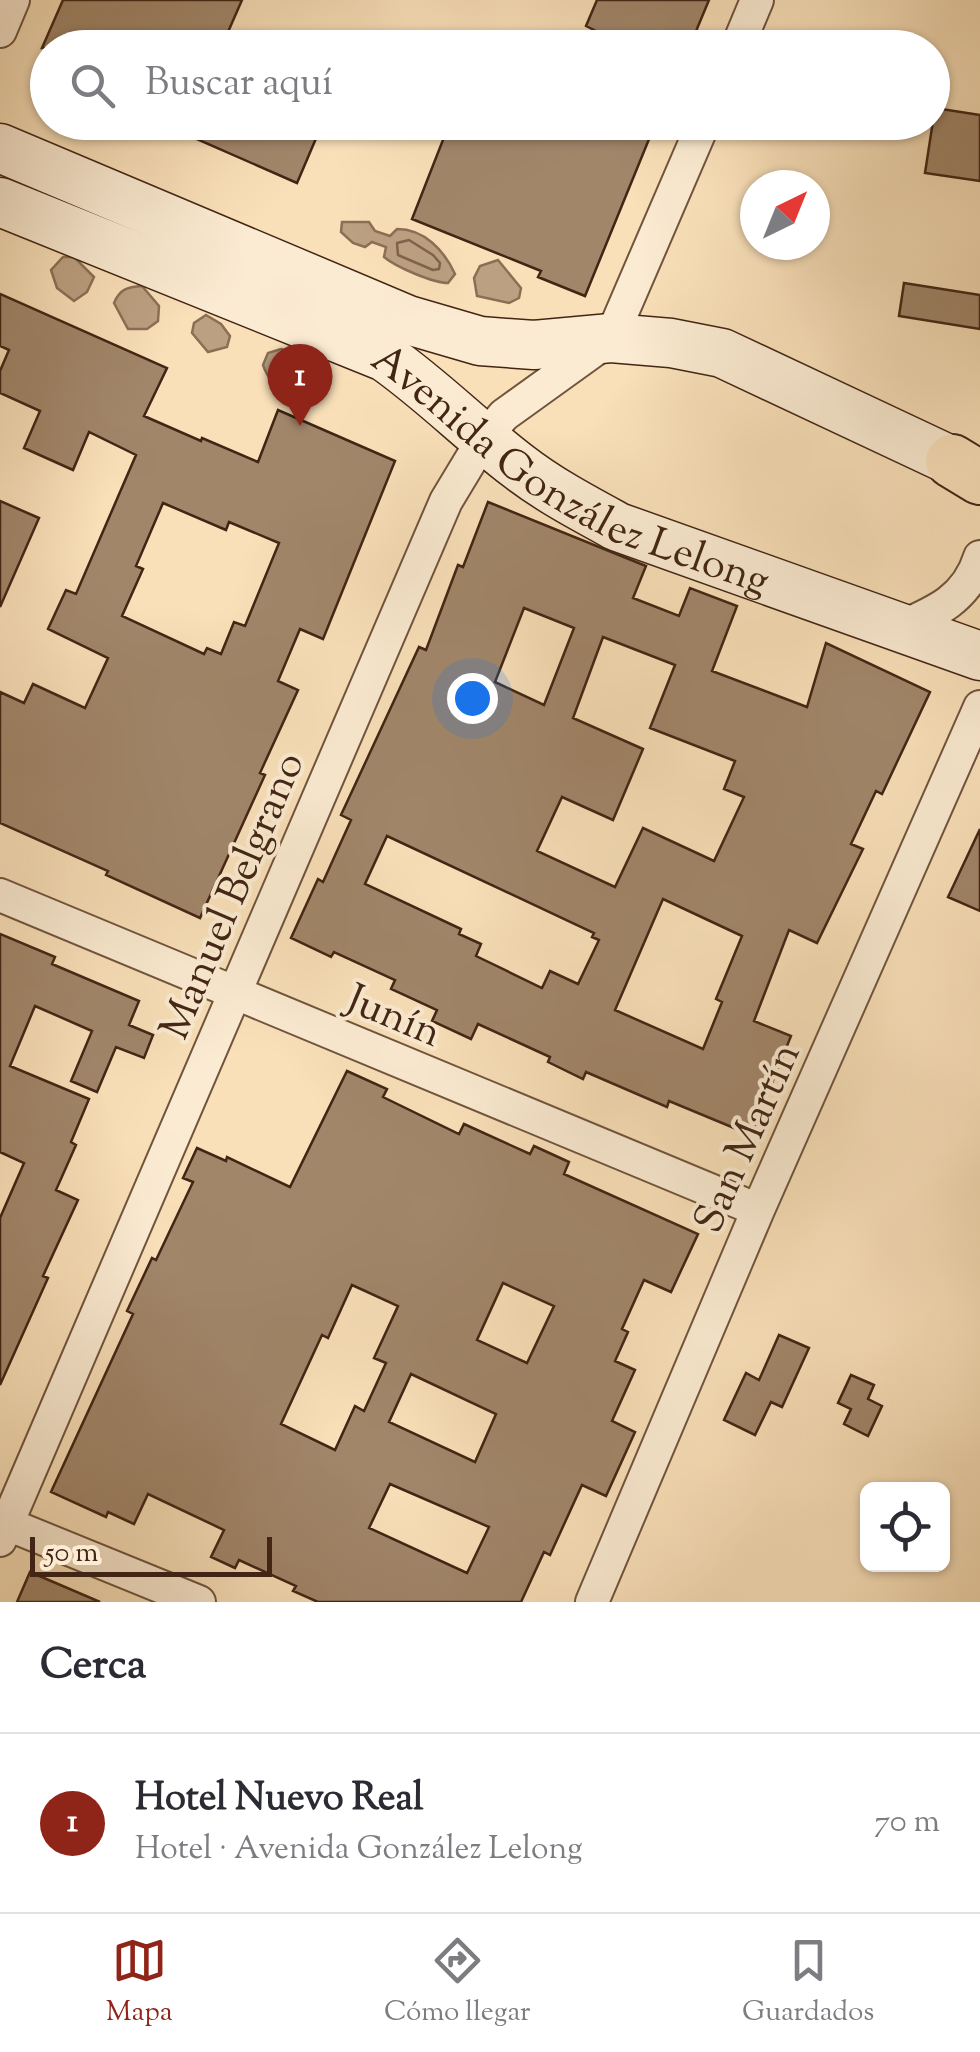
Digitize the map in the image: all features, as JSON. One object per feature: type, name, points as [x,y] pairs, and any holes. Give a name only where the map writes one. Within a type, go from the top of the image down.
[{"type":"main road","name":"Avenida González Lelong","points":[[0,148],[362,324],[385,356],[516,465],[618,527],[980,656]]},
{"type":"main road","name":"Avenida González Lelong","points":[[0,202],[362,324],[408,320],[480,341],[534,345],[611,338],[671,343],[722,354],[971,479]]},
{"type":"street","points":[[0,30],[13,0]]},
{"type":"street","points":[[744,30],[757,0]]},
{"type":"street","points":[[611,338],[696,140]]},
{"type":"street","name":"Manuel Belgrano","points":[[2,1528],[446,500],[484,438],[504,414],[611,338]]},
{"type":"street","points":[[898,628],[940,611],[964,591],[980,558]]},
{"type":"street","name":"San Martín","points":[[592,1602],[758,1210],[980,707]]},
{"type":"street","name":"Junín","points":[[0,894],[758,1210]]},
{"type":"street","points":[[2,1528],[200,1602]]},
{"type":"water","points":[[342,222],[369,222],[375,231],[390,236],[397,229],[416,233],[439,249],[455,274],[448,283],[406,270],[384,257],[386,247],[372,242],[365,247],[353,243],[341,232]]},
{"type":"water","points":[[63,257],[74,257],[94,277],[87,292],[74,301],[57,288],[51,270]]},
{"type":"water","points":[[498,260],[521,288],[519,298],[509,303],[477,296],[474,278],[480,266]]},
{"type":"water","points":[[142,286],[159,306],[158,321],[147,329],[128,329],[114,303],[125,290]]},
{"type":"water","points":[[206,315],[221,324],[230,336],[227,347],[208,352],[192,333],[194,323]]},
{"type":"water","points":[[281,349],[313,360],[320,380],[313,388],[305,393],[288,393],[273,382],[263,365],[268,353]]},
{"type":"building","points":[[63,0],[242,0],[229,30],[50,30]]},
{"type":"building","points":[[597,0],[709,0],[696,30],[594,30],[586,26]]},
{"type":"building","points":[[950,110],[980,115],[980,181],[925,173],[930,140],[950,140]]},
{"type":"building","points":[[199,140],[315,140],[297,183]]},
{"type":"building","points":[[443,140],[649,140],[585,296],[538,277],[541,271],[412,219]]},
{"type":"building","points":[[904,283],[980,295],[980,329],[899,316]]},
{"type":"building","points":[[0,294],[167,368],[144,416],[201,441],[202,438],[258,462],[278,410],[395,461],[323,639],[300,629],[278,681],[298,690],[260,773],[265,775],[200,918],[0,823],[0,692],[24,703],[33,684],[85,708],[108,658],[48,629],[66,590],[76,594],[136,455],[89,432],[73,470],[24,448],[40,411],[0,393],[0,371],[9,350],[0,346]],"holes":[[[163,503],[226,530],[229,522],[279,543],[245,626],[234,622],[221,654],[207,648],[204,654],[122,616],[143,569],[136,566]]]},
{"type":"building","points":[[0,501],[39,518],[0,607]]},
{"type":"building","points":[[488,502],[646,566],[633,598],[679,616],[690,588],[737,606],[712,671],[807,707],[826,643],[930,692],[882,794],[876,791],[851,844],[863,849],[817,943],[789,930],[754,1021],[791,1036],[751,1135],[669,1101],[667,1107],[586,1072],[583,1079],[548,1062],[550,1057],[478,1024],[471,1039],[432,1021],[437,1010],[391,989],[395,980],[334,952],[331,957],[291,938],[318,879],[323,882],[351,820],[341,815],[419,647],[426,650],[458,565],[463,567]],"holes":[[[524,608],[574,628],[544,705],[495,682]],[[603,637],[675,665],[650,728],[735,761],[724,789],[744,797],[714,861],[643,828],[615,887],[537,851],[562,797],[613,820],[643,749],[573,718]],[[387,836],[594,933],[592,937],[599,940],[578,984],[550,971],[542,988],[476,956],[481,944],[459,934],[461,929],[365,884]],[[663,899],[742,936],[716,999],[722,1002],[703,1049],[615,1010]]]},
{"type":"building","points":[[980,829],[980,911],[948,897]]},
{"type":"building","points":[[0,934],[55,957],[52,964],[139,1001],[129,1025],[153,1035],[144,1058],[116,1047],[97,1092],[71,1081],[92,1031],[35,1006],[10,1066],[89,1099],[71,1142],[76,1145],[56,1190],[78,1200],[0,1385],[0,1218],[24,1163],[0,1152]]},
{"type":"building","points":[[347,1071],[387,1089],[383,1097],[459,1134],[464,1124],[530,1154],[534,1146],[569,1162],[564,1174],[698,1234],[671,1292],[644,1280],[622,1329],[628,1332],[615,1361],[635,1370],[612,1421],[635,1432],[606,1496],[582,1485],[550,1555],[544,1552],[521,1602],[318,1602],[293,1591],[296,1586],[239,1560],[235,1568],[211,1557],[224,1530],[148,1494],[134,1524],[108,1512],[106,1517],[51,1492],[133,1314],[127,1311],[193,1182],[183,1178],[197,1148],[226,1161],[227,1157],[290,1187]],"holes":[[[503,1283],[554,1306],[527,1363],[477,1340]],[[352,1285],[398,1306],[374,1358],[386,1363],[364,1411],[355,1406],[335,1450],[281,1424],[322,1335],[328,1338]],[[411,1374],[496,1414],[475,1462],[389,1422]],[[390,1484],[489,1527],[467,1573],[369,1528]]]},
{"type":"building","points":[[779,1335],[809,1348],[782,1407],[771,1402],[755,1435],[724,1420],[746,1373],[759,1380]]},
{"type":"building","points":[[851,1375],[874,1385],[868,1399],[882,1406],[868,1436],[844,1424],[851,1409],[838,1403]]},
{"type":"building","points":[[30,1572],[100,1602],[17,1602]]},
{"type":"place","name":"Hotel Nuevo Real","points":[[300,426]]}]
